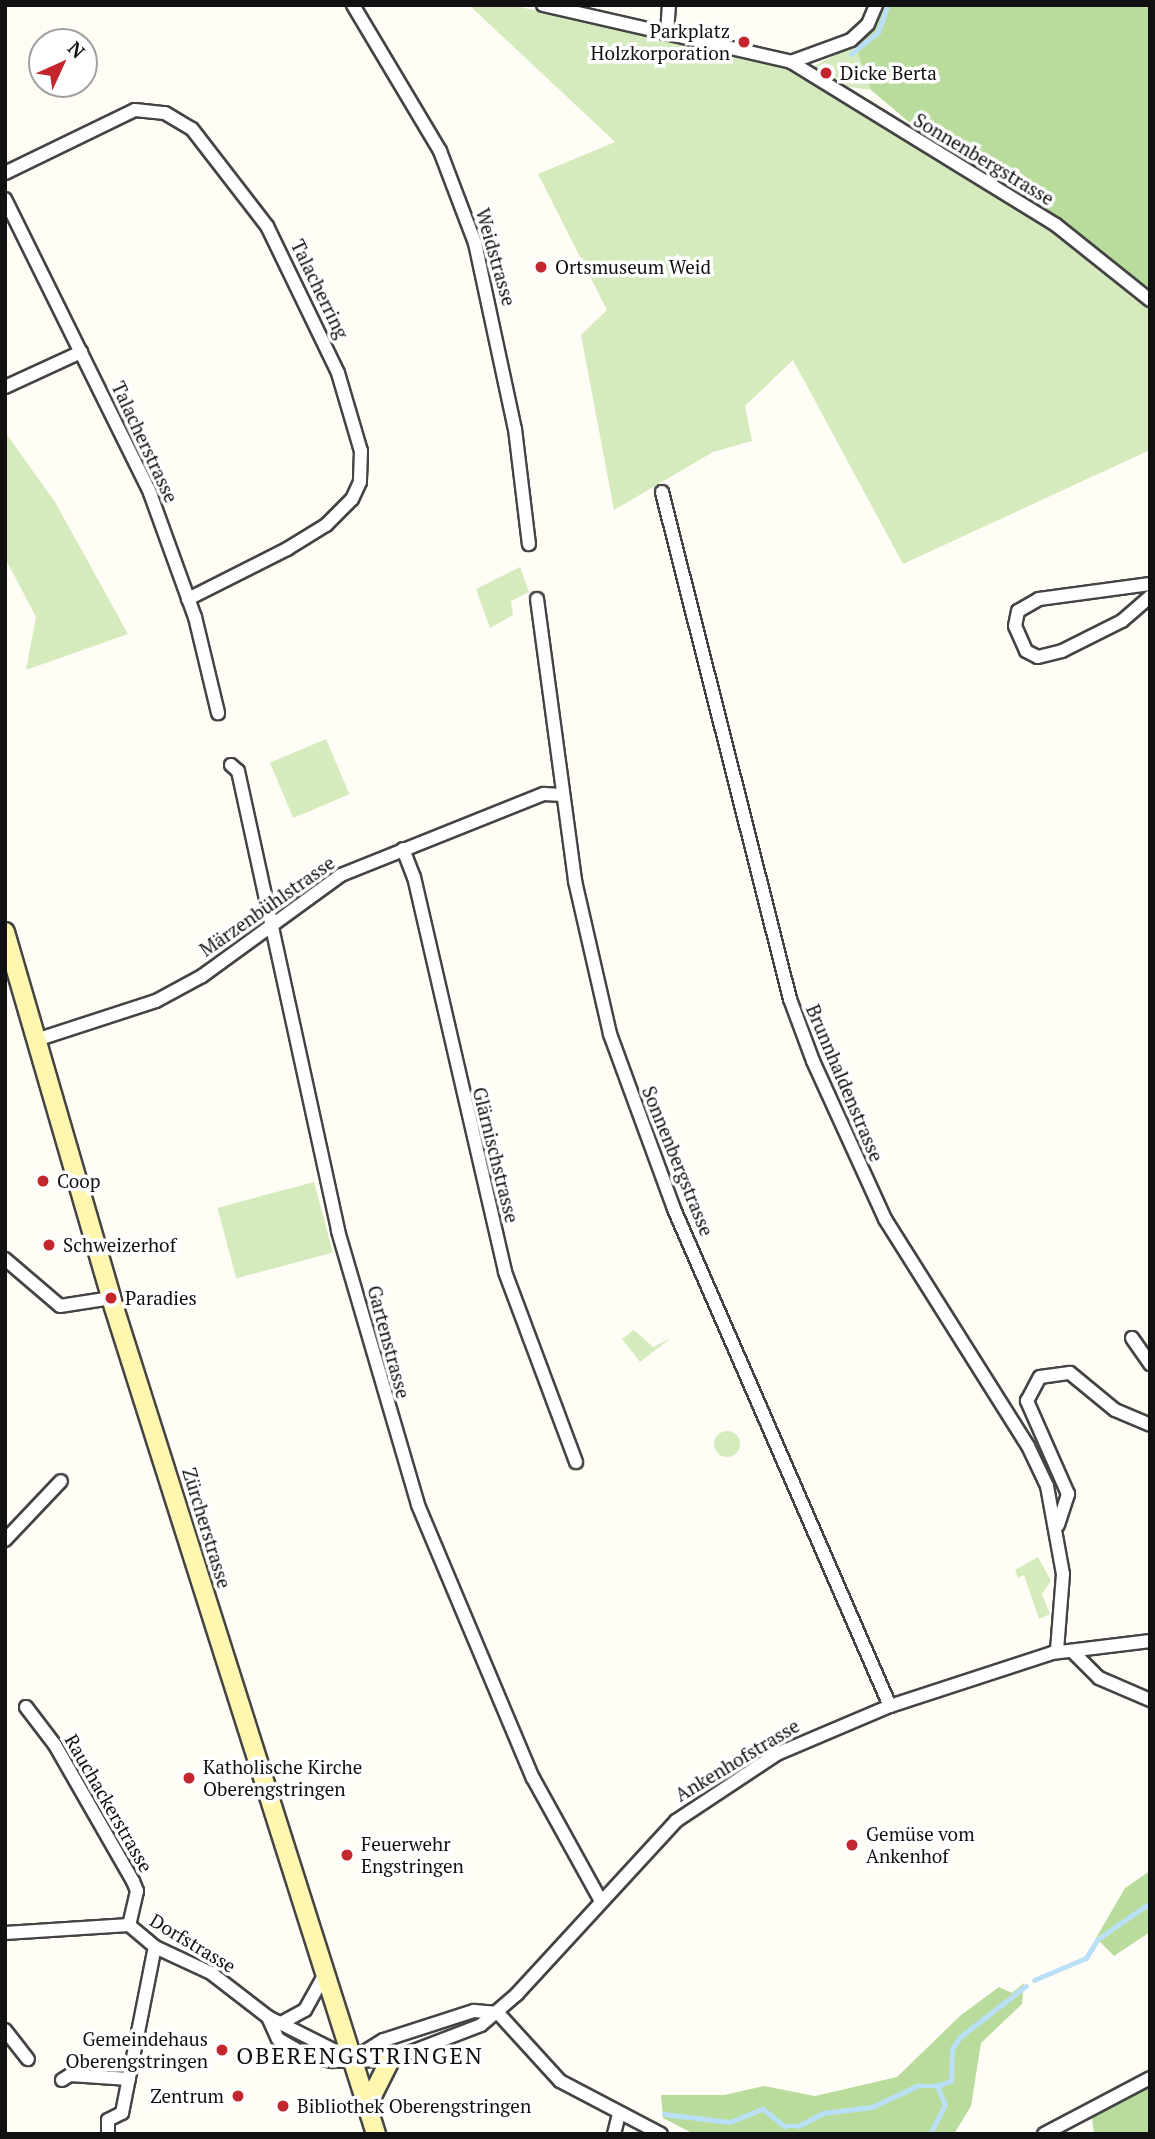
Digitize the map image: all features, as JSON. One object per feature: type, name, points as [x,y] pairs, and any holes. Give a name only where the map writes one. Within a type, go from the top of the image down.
[{"type":"main road","name":"Zürcherstrasse","points":[[5,932],[111,1298],[376,2134]]},
{"type":"main road","points":[[367,2106],[390,2060]]},
{"type":"street","name":"Weidstrasse","points":[[353,5],[440,151],[475,243],[513,417],[529,544]]},
{"type":"street","name":"Sonnenbergstrasse","points":[[543,5],[791,62],[1056,225],[1150,300]]},
{"type":"street","points":[[667,33],[670,5]]},
{"type":"street","points":[[791,62],[850,40],[868,24],[876,5]]},
{"type":"street","name":"Talacherring","points":[[5,173],[135,110],[165,113],[192,128],[267,226],[338,373],[361,451],[359,482],[352,499],[326,526],[188,599]]},
{"type":"street","name":"Talacherstrasse","points":[[5,199],[150,493],[188,599],[218,713]]},
{"type":"street","points":[[5,387],[81,352]]},
{"type":"street","name":"Brunnhaldenstrasse","points":[[662,492],[790,999],[813,1061],[885,1219],[1028,1446],[1058,1525],[1063,1574],[1057,1651]]},
{"type":"street","points":[[1150,584],[1039,599],[1018,611],[1015,626],[1026,651],[1038,657],[1062,651],[1122,621],[1150,597]]},
{"type":"street","name":"Sonnenbergstrasse","points":[[537,599],[562,795],[588,946],[626,1082],[674,1209],[890,1706]]},
{"type":"street","name":"Gartenstrasse","points":[[231,765],[238,771],[268,926],[338,1231],[418,1505],[533,1778],[601,1901]]},
{"type":"street","name":"Märzenbühlstrasse","points":[[36,1040],[156,1001],[202,976],[341,875],[544,794],[562,795]]},
{"type":"street","name":"Glärnischstrasse","points":[[403,849],[414,877],[505,1272],[576,1462]]},
{"type":"street","points":[[5,1259],[60,1306],[111,1298]]},
{"type":"street","points":[[1132,1338],[1150,1364]]},
{"type":"street","points":[[1058,1525],[1068,1494],[1027,1401],[1040,1377],[1070,1373],[1115,1410],[1150,1425]]},
{"type":"street","points":[[5,1540],[61,1481]]},
{"type":"street","name":"Ankenhofstrasse","points":[[390,2060],[481,2025],[498,2014],[676,1821],[730,1782],[813,1736],[890,1706],[1057,1651],[1150,1641]]},
{"type":"street","points":[[1072,1651],[1099,1678],[1150,1700]]},
{"type":"street","name":"Rauchackerstrasse","points":[[26,1707],[55,1745],[133,1881],[137,1891],[128,1926]]},
{"type":"street","name":"Dorfstrasse","points":[[5,1933],[128,1926],[155,1947],[211,1973],[268,2017],[283,2022],[352,2059]]},
{"type":"street","points":[[108,2134],[108,2120],[122,2113],[155,1947]]},
{"type":"street","points":[[283,2022],[305,2010],[324,1976]]},
{"type":"street","points":[[352,2059],[384,2040],[474,2011],[498,2014],[560,2081],[661,2134]]},
{"type":"street","name":"Dorfstrasse","points":[[268,2017],[278,2039],[295,2050],[332,2061],[352,2059]]},
{"type":"street","points":[[5,2030],[28,2059]]},
{"type":"street","points":[[352,2059],[390,2060]]},
{"type":"street","points":[[62,2080],[70,2075],[129,2080]]},
{"type":"street","points":[[1044,2134],[1150,2078]]},
{"type":"street","points":[[614,2134],[619,2114]]},
{"type":"green space","points":[[469,5],[511,5],[778,65],[1046,220],[1150,304],[1150,450],[903,564],[793,360],[745,406],[752,441],[713,452],[614,510],[581,335],[607,310],[538,174],[615,142]]},
{"type":"green space","points":[[880,5],[1150,5],[1150,289],[1013,183],[910,123],[871,90],[855,45],[875,24]]},
{"type":"green space","points":[[855,45],[871,90],[843,86],[808,69]]},
{"type":"green space","points":[[5,432],[55,502],[128,634],[26,670],[36,617],[5,558]]},
{"type":"green space","points":[[520,567],[529,592],[511,601],[513,615],[490,628],[476,589]]},
{"type":"green space","points":[[326,739],[349,794],[293,818],[270,763]]},
{"type":"green space","points":[[314,1182],[333,1253],[236,1278],[217,1208]]},
{"type":"green space","points":[[634,1330],[653,1347],[671,1338],[640,1362],[622,1339]]},
{"type":"green space","points":[[727,1431],[736,1435],[740,1444],[736,1453],[727,1457],[718,1453],[714,1444],[718,1435]]},
{"type":"green space","points":[[1038,1557],[1051,1581],[1042,1594],[1050,1614],[1039,1619],[1024,1575],[1018,1578],[1015,1570]]},
{"type":"green space","points":[[1150,1871],[1150,1932],[1114,1956],[1096,1938],[1125,1888]]},
{"type":"green space","points":[[1024,1983],[1022,2004],[981,2043],[971,2106],[954,2134],[694,2134],[663,2118],[661,2095],[724,2095],[764,2086],[815,2096],[897,2077],[961,2015],[999,1987],[1012,1993]]},
{"type":"green space","points":[[1150,2078],[1150,2134],[1094,2134],[1092,2118]]},
{"type":"waterway","points":[[851,54],[878,32],[888,5]]},
{"type":"waterway","points":[[1034,1980],[1086,1958],[1098,1939],[1150,1903]]},
{"type":"waterway","points":[[664,2114],[730,2122],[763,2109],[785,2126],[798,2126],[823,2113],[872,2107],[917,2086],[937,2086],[951,2081],[952,2049],[960,2037],[1026,1986]]},
{"type":"waterway","points":[[930,2134],[945,2105],[937,2086]]},
{"type":"place","name":"Parkplatz Holzkorporation","points":[[744,42]]},
{"type":"place","name":"Dicke Berta","points":[[826,73]]},
{"type":"place","name":"Ortsmuseum Weid","points":[[541,267]]},
{"type":"place","name":"Coop","points":[[43,1181]]},
{"type":"place","name":"Schweizerhof","points":[[49,1245]]},
{"type":"place","name":"Paradies","points":[[111,1298]]},
{"type":"place","name":"Katholische Kirche Oberengstringen","points":[[189,1778]]},
{"type":"place","name":"Gemüse vom Ankenhof","points":[[852,1845]]},
{"type":"place","name":"Feuerwehr Engstringen","points":[[347,1855]]},
{"type":"place","name":"Gemeindehaus Oberengstringen","points":[[222,2050]]},
{"type":"place","name":"Zentrum","points":[[238,2096]]},
{"type":"place","name":"Bibliothek Oberengstringen","points":[[283,2106]]},
{"type":"district","name":"OBERENGSTRINGEN","points":[[360,2056]]}]
